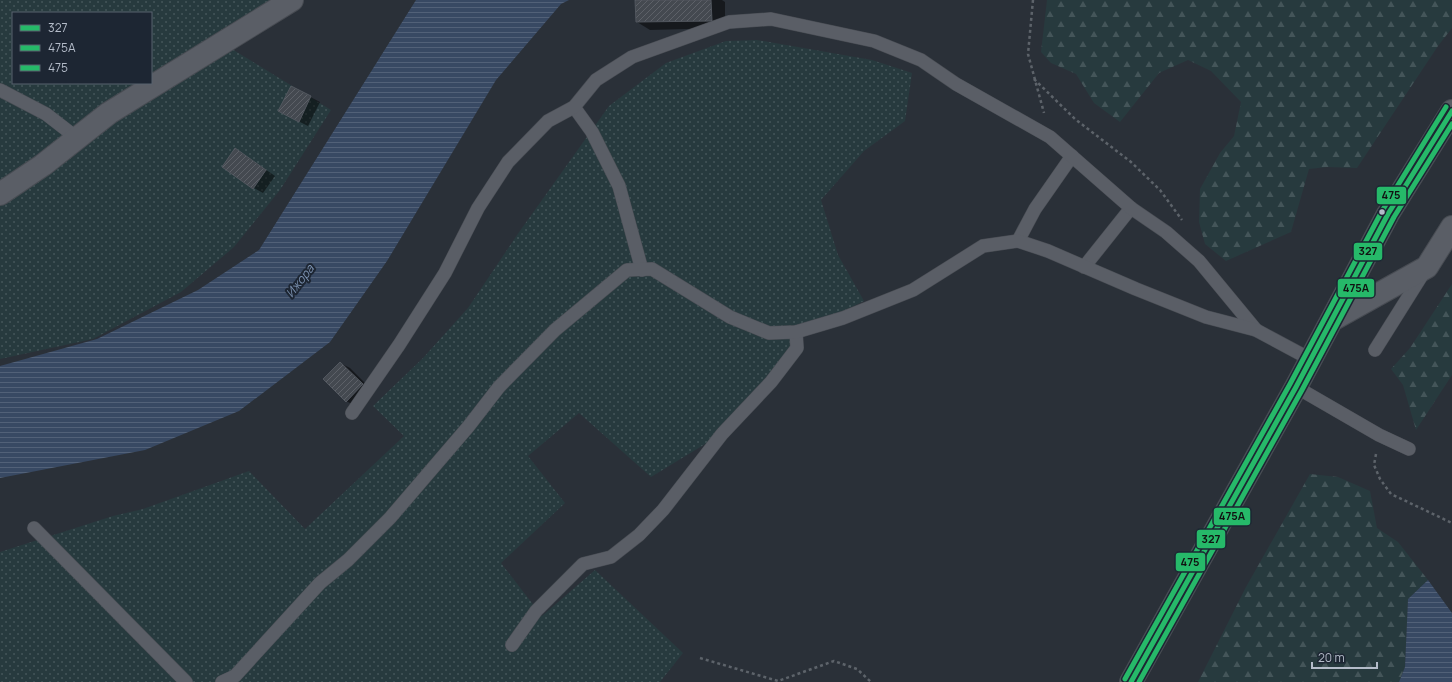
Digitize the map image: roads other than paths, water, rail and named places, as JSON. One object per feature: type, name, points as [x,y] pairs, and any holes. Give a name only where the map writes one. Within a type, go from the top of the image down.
[{"type":"main road","points":[[1132,682],[1296,387],[1388,214],[1450,118]]},
{"type":"street","points":[[0,194],[43,165],[109,113],[292,0]]},
{"type":"street","points":[[1332,320],[1427,267],[1452,227]]},
{"type":"lane","points":[[352,413],[399,345],[445,273],[478,208],[508,162],[548,122],[574,107],[596,80],[632,56],[729,22],[771,19],[874,41],[921,60],[956,84],[1050,137],[1131,208],[1166,232],[1199,261],[1256,330]]},
{"type":"lane","points":[[0,90],[46,114],[77,138]]},
{"type":"lane","points":[[574,107],[592,132],[620,186],[642,270]]},
{"type":"lane","points":[[1018,242],[1035,209],[1072,156]]},
{"type":"lane","points":[[1084,267],[1131,208]]},
{"type":"lane","points":[[222,682],[235,676],[320,584],[348,560],[390,518],[468,428],[499,387],[554,330],[627,270],[652,269],[730,317],[769,333],[796,332],[843,318],[913,290],[982,246],[1018,242],[1048,251],[1206,317],[1256,330],[1310,359]]},
{"type":"lane","points":[[1375,350],[1427,267]]},
{"type":"lane","points":[[512,644],[536,611],[583,564],[611,557],[639,535],[663,510],[722,434],[771,382],[797,348],[796,332]]},
{"type":"lane","points":[[1296,387],[1379,435],[1409,449]]},
{"type":"lane","points":[[34,528],[186,682]]},
{"type":"water","name":"Ижора","points":[[416,0],[569,0],[561,4],[496,80],[387,261],[330,342],[239,411],[145,450],[0,478],[0,366],[97,339],[198,290],[259,250]]},
{"type":"water","points":[[1428,580],[1452,613],[1452,682],[1399,682],[1405,667],[1408,599]]}]
